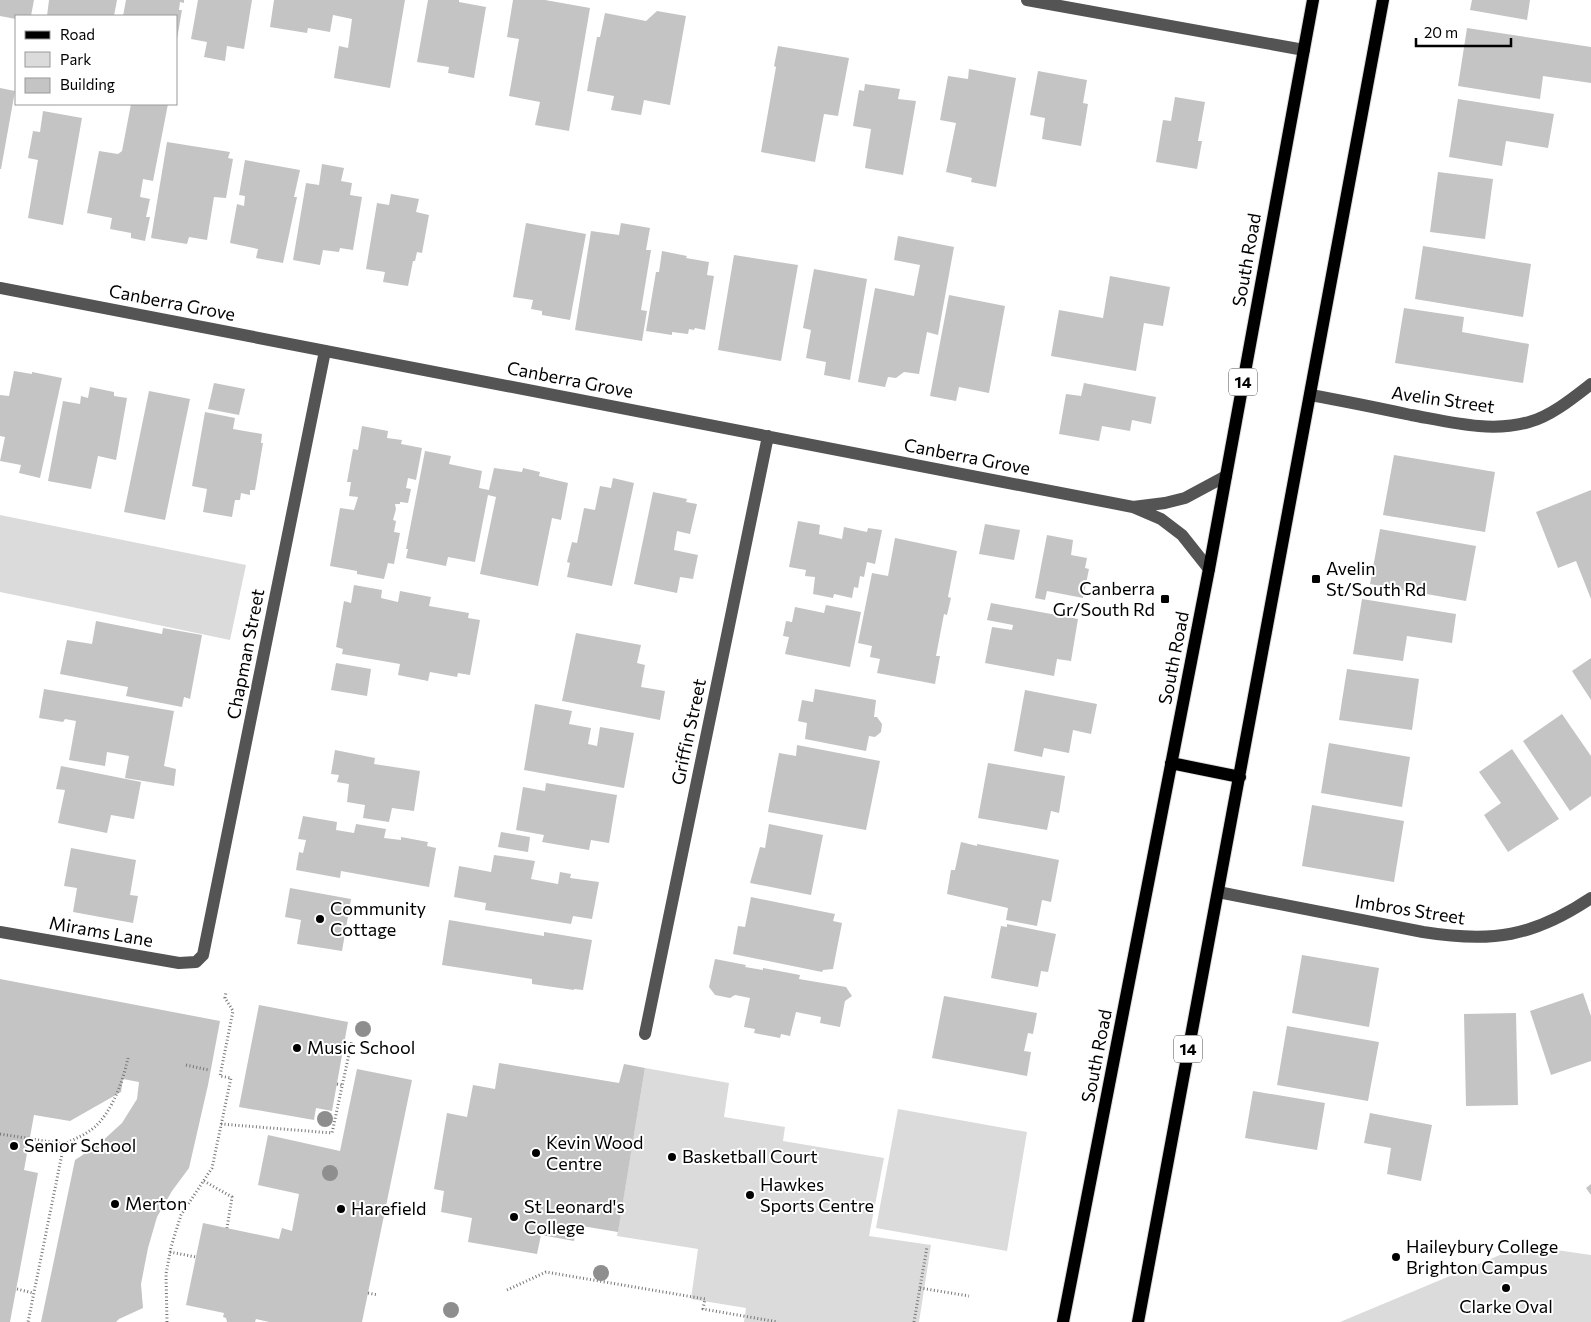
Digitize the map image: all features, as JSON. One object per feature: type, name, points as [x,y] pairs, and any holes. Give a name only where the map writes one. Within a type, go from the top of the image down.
[{"type":"main road","name":"South Road","points":[[1063,1322],[1209,568],[1313,0]]},
{"type":"main road","name":"14","points":[[1138,1322],[1383,0]]},
{"type":"main road","points":[[1172,763],[1240,777]]},
{"type":"street","points":[[1027,0],[1304,50]]},
{"type":"street","name":"Canberra Grove","points":[[0,288],[1133,507],[1161,519],[1182,535],[1209,568]]},
{"type":"street","name":"Chapman Street","points":[[196,962],[203,954],[205,947],[325,351]]},
{"type":"street","name":"Avelin Street","points":[[1310,395],[1484,427],[1530,422],[1550,412],[1591,384]]},
{"type":"street","name":"Griffin Street","points":[[645,1034],[768,436]]},
{"type":"street","name":"Canberra Grove","points":[[1133,507],[1165,503],[1185,498],[1226,476]]},
{"type":"street","name":"Imbros Street","points":[[1218,892],[1450,937],[1510,936],[1531,930],[1555,919],[1591,898]]},
{"type":"street","name":"Mirams Lane","points":[[0,932],[179,963],[196,962]]},
{"type":"path","points":[[167,1322],[166,1274],[170,1252],[181,1216],[212,1168],[231,1078],[220,1076],[233,1011],[225,998],[226,992]]},
{"type":"path","points":[[221,1124],[332,1133],[352,1040]]},
{"type":"path","points":[[0,1134],[64,1144],[96,1126],[110,1107],[124,1075],[128,1058]]},
{"type":"path","points":[[186,1065],[209,1070]]},
{"type":"path","points":[[337,1084],[342,1086]]},
{"type":"path","points":[[28,1322],[64,1144]]},
{"type":"path","points":[[204,1181],[232,1197],[227,1228]]},
{"type":"path","points":[[914,1322],[927,1246]]},
{"type":"path","points":[[170,1252],[196,1257]]},
{"type":"path","points":[[507,1290],[546,1272],[705,1299],[703,1309],[778,1322]]},
{"type":"path","points":[[920,1288],[969,1296]]},
{"type":"path","points":[[16,1290],[33,1293]]},
{"type":"path","points":[[368,1292],[378,1294]]},
{"type":"green space","points":[[0,515],[246,565],[230,640],[0,592]]},
{"type":"green space","name":"Hawkes Sports Centre","points":[[645,1068],[729,1083],[724,1117],[785,1127],[783,1141],[884,1158],[869,1236],[931,1245],[919,1322],[744,1322],[746,1308],[691,1299],[698,1249],[617,1236]]},
{"type":"green space","points":[[898,1109],[1027,1132],[1007,1251],[876,1228]]},
{"type":"green space","name":"Clarke Oval","points":[[1556,1250],[1591,1255],[1591,1322],[1340,1322],[1500,1255]]},
{"type":"building","points":[[0,0],[34,0],[31,15],[15,15],[15,19],[0,16]]},
{"type":"building","points":[[49,0],[117,0],[114,15],[47,15]]},
{"type":"building","points":[[126,0],[184,0],[184,3],[180,2],[179,10],[182,10],[178,33],[178,15],[123,15]]},
{"type":"building","points":[[198,0],[252,0],[244,49],[227,46],[225,61],[204,57],[207,42],[191,39]]},
{"type":"building","points":[[274,0],[405,0],[390,88],[334,78],[339,46],[348,48],[352,19],[333,15],[330,32],[308,28],[307,33],[270,27]]},
{"type":"building","points":[[428,0],[459,0],[459,2],[486,7],[474,78],[448,73],[449,67],[417,62]]},
{"type":"building","points":[[513,0],[545,0],[590,8],[569,131],[535,125],[540,102],[509,96],[519,39],[507,37]]},
{"type":"building","points":[[1472,0],[1530,0],[1527,20],[1470,10]]},
{"type":"building","points":[[657,11],[686,16],[670,105],[644,100],[641,115],[611,110],[614,96],[587,91],[597,37],[600,37],[605,13],[646,21]]},
{"type":"building","points":[[1467,28],[1591,47],[1591,83],[1543,76],[1540,99],[1458,86]]},
{"type":"building","points":[[778,46],[849,58],[838,116],[824,114],[815,162],[761,152]]},
{"type":"building","points":[[969,69],[1016,78],[996,187],[971,182],[972,178],[946,172],[956,123],[940,120],[948,76],[968,79]]},
{"type":"building","points":[[1038,71],[1087,80],[1083,103],[1088,104],[1081,146],[1042,139],[1045,118],[1030,115]]},
{"type":"building","points":[[865,84],[900,89],[898,99],[916,101],[903,175],[865,168],[871,129],[853,126],[859,90],[864,91]]},
{"type":"building","points":[[0,88],[15,91],[1,169],[0,169]]},
{"type":"building","points":[[1175,97],[1205,102],[1198,141],[1202,141],[1197,169],[1156,162],[1163,120],[1171,121]]},
{"type":"building","points":[[1458,99],[1554,114],[1548,148],[1506,141],[1502,166],[1449,157]]},
{"type":"building","points":[[131,105],[168,105],[153,181],[143,179],[140,197],[150,199],[146,217],[150,217],[145,241],[131,238],[131,233],[110,229],[112,218],[87,213],[99,151],[118,154],[122,151]]},
{"type":"building","points":[[43,111],[82,118],[63,225],[28,218],[38,160],[28,158],[33,131],[40,132]]},
{"type":"building","points":[[167,142],[230,152],[228,158],[233,159],[226,198],[214,197],[207,240],[189,237],[187,244],[151,238]]},
{"type":"building","points":[[245,160],[300,170],[294,197],[297,197],[283,263],[256,258],[258,249],[230,243],[237,204],[244,206],[245,196],[239,195]]},
{"type":"building","points":[[322,164],[344,168],[341,181],[352,183],[350,195],[362,197],[353,250],[340,248],[339,252],[323,250],[320,265],[293,260],[306,183],[319,185]]},
{"type":"building","points":[[1438,172],[1493,179],[1485,239],[1430,232]]},
{"type":"building","points":[[391,194],[419,199],[416,212],[429,215],[422,253],[417,252],[415,261],[413,261],[408,286],[383,282],[385,272],[366,269],[377,203],[389,205]]},
{"type":"building","points":[[526,223],[586,234],[570,320],[542,315],[542,311],[531,309],[533,300],[513,297]]},
{"type":"building","points":[[621,223],[650,228],[646,250],[651,250],[641,310],[647,311],[642,341],[575,330],[591,231],[619,235]]},
{"type":"building","points":[[898,236],[954,247],[938,335],[927,332],[919,374],[904,372],[896,378],[888,377],[885,387],[858,382],[875,288],[914,296],[920,265],[894,260]]},
{"type":"building","points":[[1423,246],[1531,264],[1523,317],[1415,299]]},
{"type":"building","points":[[662,251],[709,262],[707,275],[714,276],[705,330],[695,328],[694,330],[689,329],[688,334],[672,332],[672,335],[646,331],[656,272],[659,272]]},
{"type":"building","points":[[734,255],[798,265],[781,361],[718,350]]},
{"type":"building","points":[[814,269],[867,279],[850,380],[824,375],[826,362],[806,358],[811,330],[803,328]]},
{"type":"building","points":[[1110,276],[1170,287],[1163,326],[1144,323],[1136,371],[1051,356],[1059,310],[1103,318]]},
{"type":"building","points":[[949,295],[1005,306],[989,393],[959,387],[956,401],[930,396]]},
{"type":"building","points":[[1404,308],[1464,317],[1462,332],[1529,344],[1523,383],[1395,363]]},
{"type":"building","points":[[14,371],[32,374],[32,372],[62,378],[40,478],[19,473],[21,465],[0,461],[5,437],[0,436],[0,395],[9,396]]},
{"type":"building","points":[[214,383],[245,389],[239,415],[208,409]]},
{"type":"building","points":[[1084,383],[1156,397],[1151,424],[1132,420],[1130,431],[1102,426],[1099,441],[1059,434],[1066,394],[1081,396]]},
{"type":"building","points":[[90,387],[114,392],[114,396],[127,398],[116,460],[98,456],[91,489],[48,481],[63,401],[80,404],[81,396],[88,398]]},
{"type":"building","points":[[149,391],[190,399],[165,520],[124,512]]},
{"type":"building","points":[[205,412],[235,418],[233,429],[262,434],[261,443],[263,443],[255,490],[250,490],[250,495],[241,493],[240,500],[235,500],[232,517],[203,512],[207,489],[192,486]]},
{"type":"building","points":[[362,426],[388,431],[387,438],[402,440],[401,444],[422,448],[416,480],[408,478],[406,488],[411,489],[408,503],[400,502],[400,504],[395,504],[396,509],[393,520],[396,521],[394,532],[400,533],[394,564],[388,563],[384,579],[330,566],[340,508],[354,510],[358,497],[349,496],[351,482],[347,482],[353,449],[358,450]]},
{"type":"building","points":[[425,451],[451,456],[449,464],[482,471],[479,488],[489,490],[494,468],[522,472],[523,468],[540,472],[539,476],[568,483],[561,520],[552,518],[538,586],[480,574],[496,497],[488,495],[475,562],[448,557],[446,566],[406,558],[408,549],[406,549]]},
{"type":"building","points":[[1394,455],[1495,472],[1485,532],[1383,515]]},
{"type":"building","points":[[613,478],[634,483],[612,586],[567,577],[570,563],[567,562],[572,542],[577,543],[584,508],[595,510],[600,486],[611,488]]},
{"type":"building","points":[[1591,490],[1591,599],[1576,561],[1558,568],[1536,512]]},
{"type":"building","points":[[653,492],[687,499],[686,502],[697,504],[690,534],[677,531],[674,550],[698,555],[693,579],[680,577],[677,593],[634,584]]},
{"type":"building","points":[[798,521],[820,525],[819,534],[842,539],[844,527],[867,532],[868,528],[882,530],[875,564],[867,562],[864,577],[860,576],[858,588],[854,587],[852,598],[834,594],[833,598],[813,594],[815,577],[805,576],[806,570],[789,567]]},
{"type":"building","points":[[985,524],[1020,530],[1014,560],[979,554]]},
{"type":"building","points":[[1380,529],[1476,546],[1466,601],[1370,584]]},
{"type":"building","points":[[1047,535],[1073,540],[1071,555],[1087,558],[1085,568],[1089,569],[1083,598],[1047,591],[1045,600],[1035,598]]},
{"type":"building","points":[[895,538],[957,551],[948,597],[951,598],[947,615],[944,614],[936,656],[940,656],[935,684],[877,673],[880,659],[870,657],[872,646],[858,643],[872,573],[888,576]]},
{"type":"building","points":[[354,585],[382,590],[381,598],[398,602],[400,591],[431,597],[429,606],[469,613],[468,618],[480,620],[470,675],[458,673],[457,677],[430,672],[428,681],[398,675],[400,664],[342,654],[343,649],[336,647],[344,601],[351,603]]},
{"type":"building","points":[[1362,599],[1456,614],[1452,643],[1407,636],[1403,661],[1353,654]]},
{"type":"building","points":[[991,603],[1078,619],[1071,661],[1057,659],[1054,676],[985,663],[992,627],[1012,630],[1013,625],[987,620]]},
{"type":"building","points":[[826,605],[861,612],[850,667],[785,654],[789,637],[783,636],[786,621],[792,622],[795,607],[824,613]]},
{"type":"building","points":[[96,621],[162,634],[163,628],[202,635],[190,699],[184,697],[182,707],[126,696],[128,687],[60,674],[67,640],[92,644]]},
{"type":"building","points":[[576,633],[641,645],[637,663],[645,665],[641,687],[665,691],[660,720],[562,701]]},
{"type":"building","points":[[1591,658],[1591,700],[1572,671]]},
{"type":"building","points":[[336,663],[371,669],[367,696],[331,690]]},
{"type":"building","points":[[1347,669],[1419,679],[1412,730],[1339,720]]},
{"type":"building","points":[[44,689],[174,711],[164,766],[176,769],[174,786],[125,778],[129,756],[107,752],[105,766],[69,760],[76,721],[65,719],[63,722],[39,718]]},
{"type":"building","points":[[815,689],[876,700],[874,717],[877,717],[882,724],[881,732],[875,737],[869,736],[866,751],[805,739],[807,723],[798,721],[802,700],[813,702]]},
{"type":"building","points":[[1025,690],[1097,704],[1091,734],[1073,730],[1069,753],[1044,748],[1042,757],[1014,751]]},
{"type":"building","points":[[535,704],[572,711],[569,724],[591,728],[588,744],[597,746],[600,727],[634,733],[624,788],[524,770]]},
{"type":"building","points":[[1562,714],[1591,756],[1591,796],[1570,811],[1523,741]]},
{"type":"building","points":[[1329,743],[1410,757],[1402,807],[1321,793]]},
{"type":"building","points":[[797,745],[880,761],[866,830],[768,812],[779,753],[796,756]]},
{"type":"building","points":[[1512,749],[1559,819],[1508,852],[1484,815],[1501,803],[1479,772]]},
{"type":"building","points":[[335,750],[375,758],[374,764],[420,771],[414,811],[392,808],[389,822],[363,818],[365,805],[347,802],[349,784],[337,782],[339,775],[331,774]]},
{"type":"building","points":[[988,763],[1065,776],[1059,813],[1051,811],[1047,830],[978,818]]},
{"type":"building","points":[[61,766],[141,782],[134,819],[111,815],[107,833],[58,823],[65,790],[56,789]]},
{"type":"building","points":[[546,783],[617,795],[609,843],[591,840],[589,850],[542,842],[544,835],[516,830],[523,787],[545,791]]},
{"type":"building","points":[[1312,805],[1404,821],[1394,882],[1302,866]]},
{"type":"building","points":[[303,816],[337,822],[336,830],[354,833],[356,824],[386,829],[384,838],[401,840],[401,837],[428,842],[427,846],[436,848],[429,887],[341,871],[340,878],[296,870],[299,852],[303,853],[306,840],[298,839]]},
{"type":"building","points":[[769,824],[823,835],[811,895],[750,883],[760,847],[765,848]]},
{"type":"building","points":[[501,832],[530,837],[528,852],[498,847]]},
{"type":"building","points":[[961,842],[1059,860],[1051,902],[1042,900],[1037,926],[1006,920],[1008,908],[947,894],[951,870],[955,870]]},
{"type":"building","points":[[71,848],[136,860],[130,895],[138,896],[133,923],[73,912],[77,888],[64,886]]},
{"type":"building","points":[[494,855],[535,861],[531,879],[558,884],[560,872],[571,874],[570,878],[599,882],[592,919],[573,916],[571,924],[485,910],[486,903],[454,897],[459,866],[491,872]]},
{"type":"building","name":"Community Cottage","points":[[290,888],[351,899],[342,951],[297,944],[301,920],[285,917]]},
{"type":"building","points":[[751,897],[835,914],[833,921],[842,923],[833,969],[823,970],[822,972],[733,954],[738,926],[745,927]]},
{"type":"building","points":[[449,920],[544,936],[544,932],[592,940],[583,990],[532,984],[532,979],[442,965]]},
{"type":"building","points":[[1007,924],[1056,934],[1048,972],[1041,971],[1038,987],[991,978],[1001,926],[1007,927]]},
{"type":"building","points":[[1302,955],[1379,968],[1369,1027],[1292,1013]]},
{"type":"building","points":[[715,959],[746,965],[745,967],[763,970],[763,968],[800,975],[799,979],[846,987],[852,996],[845,1001],[840,1027],[820,1023],[821,1017],[796,1012],[790,1036],[781,1034],[780,1038],[754,1033],[755,1029],[744,1027],[750,998],[735,995],[730,998],[715,995],[709,987]]},
{"type":"building","points":[[0,979],[220,1021],[189,1168],[172,1191],[157,1217],[148,1248],[141,1284],[143,1308],[116,1322],[41,1322],[75,1160],[99,1144],[122,1123],[137,1099],[139,1082],[123,1079],[121,1092],[70,1121],[34,1115],[24,1170],[38,1173],[10,1322],[0,1322]]},
{"type":"building","points":[[1583,993],[1591,1016],[1591,1061],[1551,1075],[1530,1011]]},
{"type":"building","points":[[944,996],[1037,1013],[1033,1034],[1028,1033],[1024,1051],[1031,1052],[1027,1076],[932,1058]]},
{"type":"building","name":"Music School","points":[[259,1005],[348,1022],[332,1111],[316,1108],[314,1120],[239,1107]]},
{"type":"building","points":[[1516,1013],[1518,1105],[1466,1106],[1464,1014]]},
{"type":"building","points":[[1287,1026],[1379,1042],[1368,1101],[1277,1085]]},
{"type":"building","name":"Kevin Wood Centre","points":[[499,1063],[619,1083],[624,1064],[645,1068],[618,1232],[576,1225],[574,1241],[541,1235],[537,1254],[468,1242],[472,1218],[441,1212],[444,1191],[434,1189],[447,1113],[467,1117],[473,1085],[495,1089]]},
{"type":"building","name":"Harefield","points":[[357,1069],[412,1080],[362,1322],[269,1322],[256,1319],[255,1322],[227,1322],[226,1318],[223,1317],[224,1313],[186,1305],[203,1223],[279,1239],[282,1228],[292,1231],[299,1194],[258,1185],[268,1135],[340,1151]]},
{"type":"building","points":[[1253,1091],[1325,1103],[1317,1150],[1245,1138]]},
{"type":"building","points":[[1370,1113],[1432,1125],[1421,1181],[1387,1174],[1391,1148],[1364,1143]]},
{"type":"building","points":[[1591,1184],[1591,1195],[1586,1188]]},
{"type":"place","name":"Avelin St/South Rd","points":[[1316,579]]},
{"type":"place","name":"Canberra Gr/South Rd","points":[[1165,599]]},
{"type":"place","name":"Community Cottage","points":[[320,919]]},
{"type":"place","name":"Music School","points":[[297,1048]]},
{"type":"place","name":"Senior School","points":[[14,1146]]},
{"type":"place","name":"Kevin Wood Centre","points":[[536,1153]]},
{"type":"place","name":"Basketball Court","points":[[672,1157]]},
{"type":"place","name":"Hawkes Sports Centre","points":[[750,1195]]},
{"type":"place","name":"Merton","points":[[115,1204]]},
{"type":"place","name":"Harefield","points":[[341,1209]]},
{"type":"place","name":"St Leonard's College","points":[[514,1217]]},
{"type":"place","name":"Haileybury College Brighton Campus","points":[[1396,1257]]},
{"type":"place","name":"Clarke Oval","points":[[1506,1288]]}]
